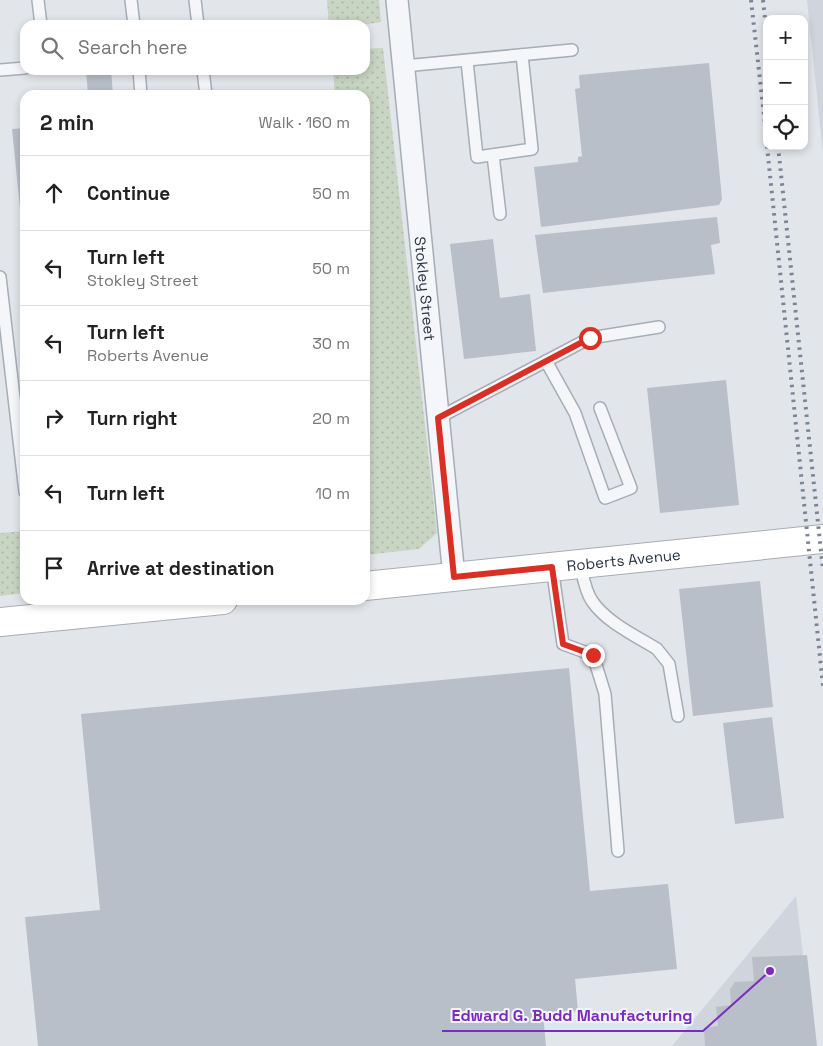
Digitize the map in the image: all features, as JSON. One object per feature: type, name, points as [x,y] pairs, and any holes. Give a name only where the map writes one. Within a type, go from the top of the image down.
[{"type":"main road","name":"Roberts Avenue","points":[[370,585],[823,539]]},
{"type":"main road","points":[[0,622],[172,605]]},
{"type":"street","name":"Stokley Street","points":[[397,0],[454,577]]},
{"type":"lane","points":[[38,0],[40,20]]},
{"type":"lane","points":[[131,0],[133,20]]},
{"type":"lane","points":[[195,0],[197,20]]},
{"type":"lane","points":[[404,66],[572,50]]},
{"type":"lane","points":[[467,61],[477,157],[532,149],[522,55]]},
{"type":"lane","points":[[0,70],[20,68]]},
{"type":"lane","points":[[139,75],[141,90]]},
{"type":"lane","points":[[204,75],[205,90]]},
{"type":"lane","points":[[493,155],[500,214]]},
{"type":"lane","points":[[0,277],[20,413]]},
{"type":"lane","points":[[438,418],[590,338],[659,327]]},
{"type":"lane","points":[[546,361],[575,413],[605,498],[631,488],[600,408]]},
{"type":"lane","points":[[580,564],[586,589],[591,600],[599,610],[657,649],[665,657],[669,664],[678,716]]},
{"type":"lane","points":[[552,567],[563,644],[593,655],[605,694],[618,851]]},
{"type":"shaded area","points":[[807,0],[823,0],[823,154]]},
{"type":"shaded area","points":[[796,896],[814,1046],[672,1046]]},
{"type":"green space","points":[[327,0],[379,0],[381,22],[370,24],[370,20],[329,20]]},
{"type":"green space","points":[[383,48],[437,533],[419,549],[370,554],[370,90],[335,90],[333,75],[370,75],[370,49]]},
{"type":"green space","points":[[20,531],[20,594],[0,596],[0,533]]},
{"type":"building","points":[[709,63],[722,199],[719,205],[541,227],[534,167],[578,162],[578,157],[582,156],[575,89],[580,88],[579,75]]},
{"type":"building","points":[[86,75],[111,75],[113,90],[88,90]]},
{"type":"building","points":[[20,128],[20,208],[12,129]]},
{"type":"building","points":[[717,217],[720,243],[711,245],[715,274],[543,293],[535,235]]},
{"type":"building","points":[[493,239],[500,298],[530,294],[536,351],[464,359],[450,244]]},
{"type":"building","points":[[726,380],[739,505],[660,513],[647,388]]},
{"type":"building","points":[[760,581],[773,707],[693,716],[679,589]]},
{"type":"building","points":[[569,668],[590,891],[668,884],[677,969],[575,979],[578,1011],[543,1014],[546,1046],[38,1046],[25,917],[100,910],[81,714]]},
{"type":"building","points":[[772,717],[784,818],[735,824],[723,723]]},
{"type":"building","points":[[807,955],[817,1046],[705,1046],[704,1028],[718,1026],[716,1007],[731,1005],[730,989],[735,982],[754,981],[752,957]]},
{"type":"railway","points":[[751,0],[763,106]]},
{"type":"railway","points":[[763,0],[765,15]]},
{"type":"railway","points":[[767,150],[823,686]]},
{"type":"railway","points":[[778,150],[823,570]]},
{"type":"place","name":"Edward G. Budd Manufacturing","points":[[770,971]]},
{"type":"route","points":[[590,338],[438,418],[454,577],[552,567],[563,644],[593,655]]}]
